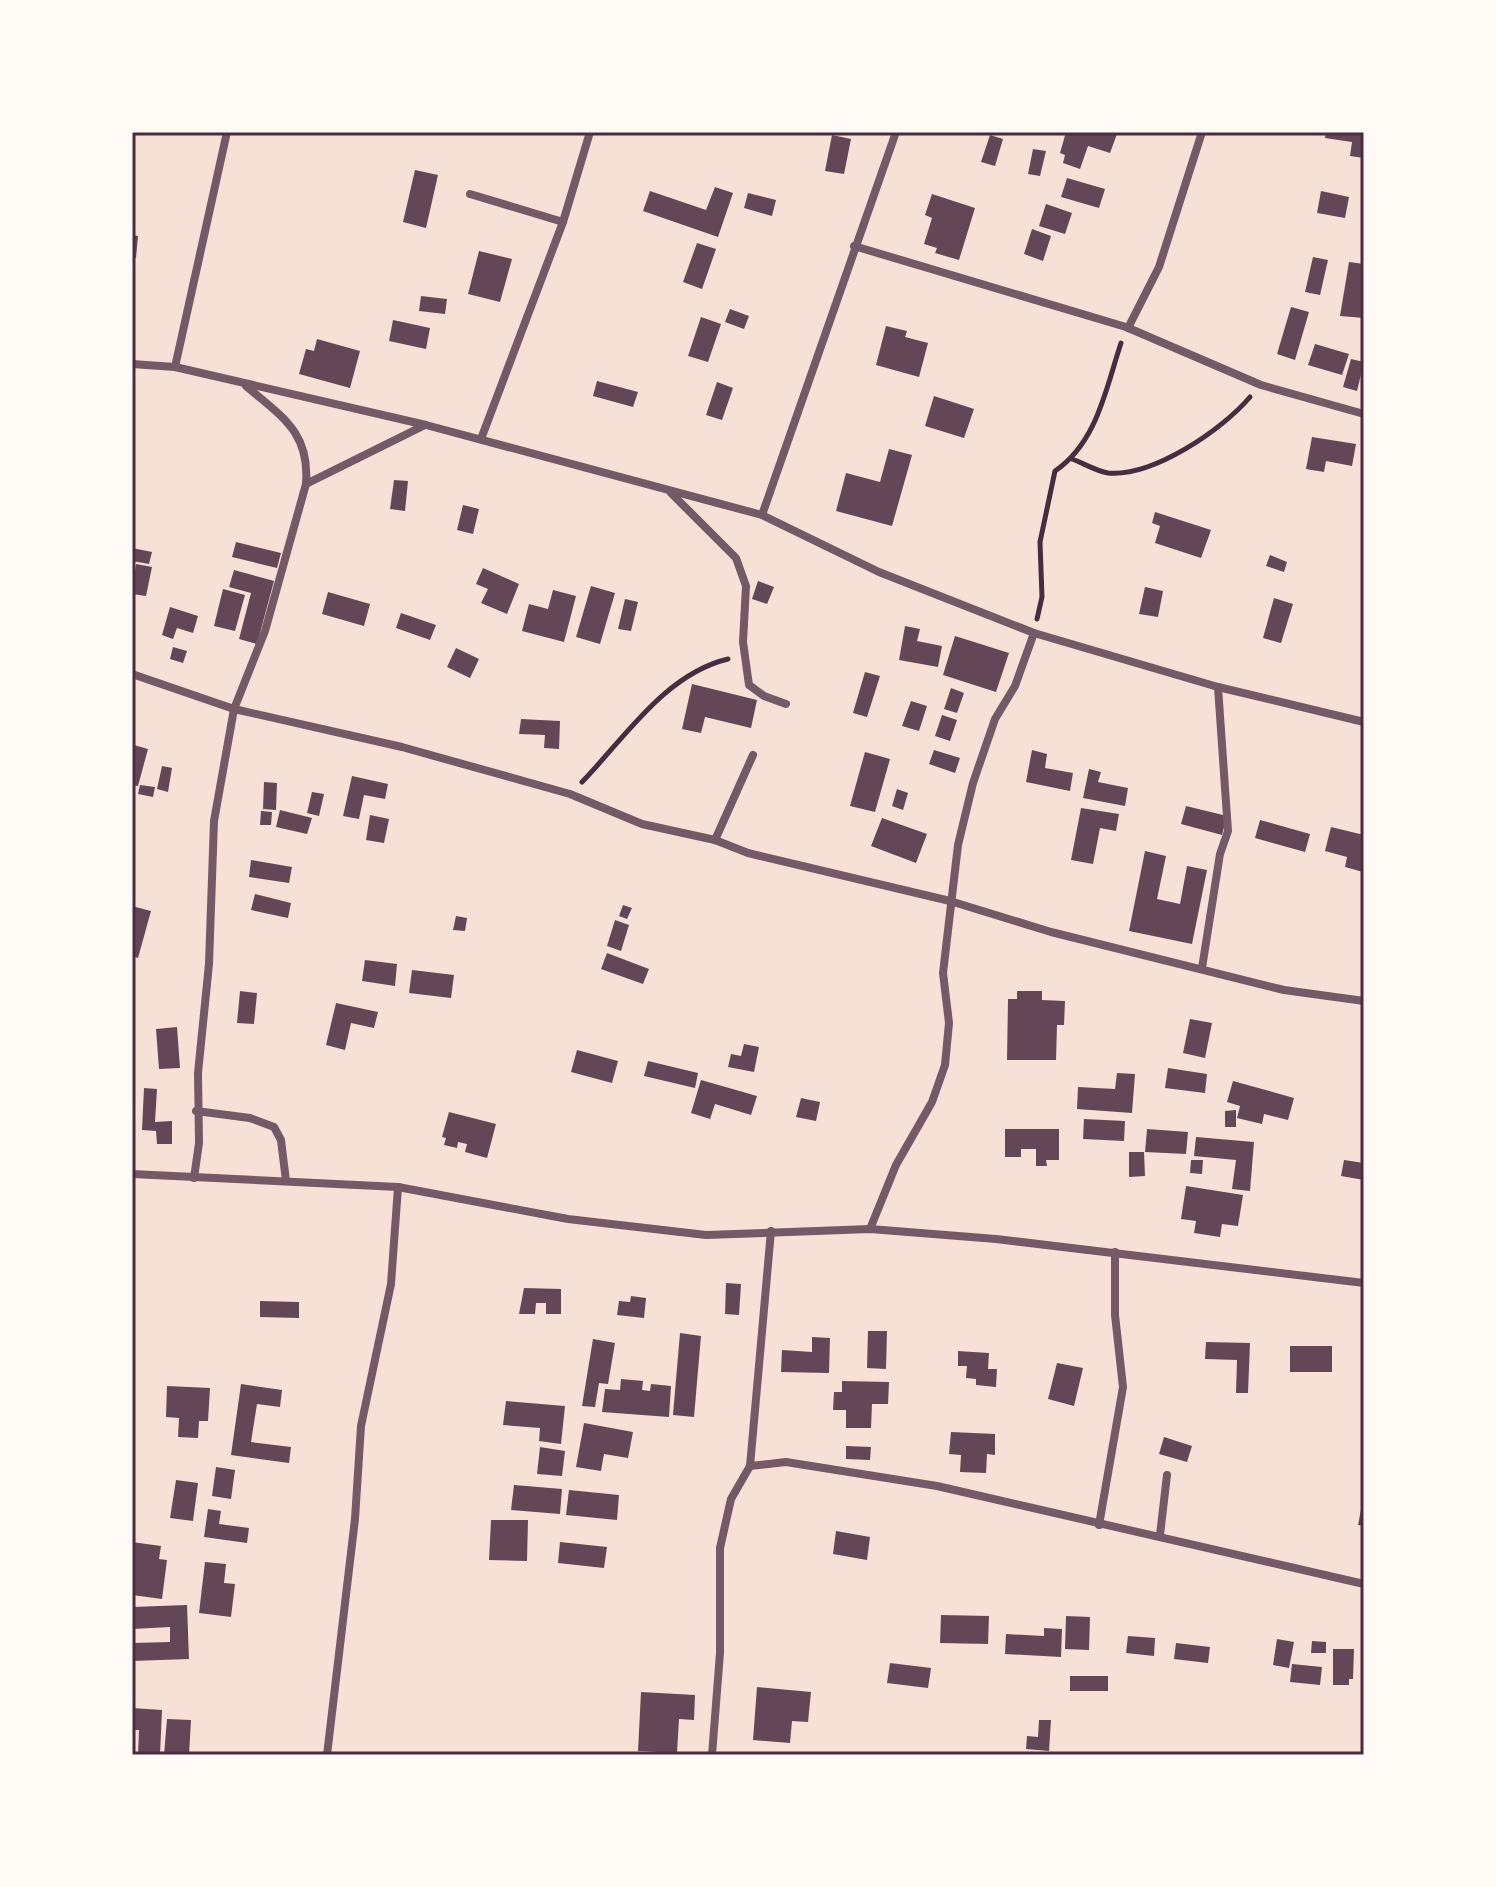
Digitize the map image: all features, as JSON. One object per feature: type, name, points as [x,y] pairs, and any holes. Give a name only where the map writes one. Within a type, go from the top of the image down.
[{"type":"street","points":[[175,367],[227,132]]},
{"type":"street","points":[[481,439],[563,222],[590,132]]},
{"type":"street","points":[[762,515],[896,132]]},
{"type":"street","points":[[1127,327],[1159,267],[1202,132]]},
{"type":"street","points":[[470,194],[563,222]]},
{"type":"street","points":[[854,246],[1127,327],[1261,385],[1364,414]]},
{"type":"street","points":[[132,364],[175,367],[426,425],[762,515],[879,572],[1034,633],[1218,687],[1364,722]]},
{"type":"street","points":[[194,1178],[199,1143],[196,1111],[209,964],[214,821],[234,709],[265,631],[306,484],[308,461],[303,443],[291,425],[245,385]]},
{"type":"street","points":[[306,484],[426,425]]},
{"type":"street","points":[[670,492],[736,558],[746,586],[745,655],[749,685],[764,696],[786,704]]},
{"type":"street","points":[[870,1229],[896,1165],[932,1102],[945,1065],[949,1023],[943,973],[950,901],[973,783],[995,719],[1015,686],[1034,633]]},
{"type":"street","points":[[132,674],[234,709],[402,747],[570,794],[642,824],[715,840],[748,853],[950,901],[1051,932],[1284,990],[1364,1001]]},
{"type":"street","points":[[1202,968],[1220,854],[1228,831],[1218,687]]},
{"type":"street","points":[[715,840],[753,755]]},
{"type":"street","points":[[196,1111],[250,1118],[274,1127],[281,1140],[286,1181]]},
{"type":"street","points":[[132,1174],[398,1187],[599,1222],[706,1235],[870,1229],[1115,1252],[1364,1283]]},
{"type":"street","points":[[327,1755],[355,1519],[361,1426],[391,1284],[398,1187]]},
{"type":"street","points":[[721,1755],[712,1755],[720,1653],[720,1548],[731,1499],[750,1466],[771,1231]]},
{"type":"street","points":[[1099,1525],[1123,1387],[1115,1315],[1115,1252]]},
{"type":"street","points":[[750,1466],[786,1462],[937,1486],[1364,1584]]},
{"type":"street","points":[[1160,1535],[1167,1475]]},
{"type":"path","points":[[1034,633],[1042,597],[1040,542],[1055,471],[1072,459],[1106,395],[1127,327]]},
{"type":"path","points":[[1072,459],[1108,473],[1157,463],[1212,431],[1240,409],[1261,385]]},
{"type":"path","points":[[570,794],[619,737],[686,678],[718,661],[745,655]]},
{"type":"building","points":[[1066,132],[1117,134],[1110,153],[1088,146],[1080,169],[1063,163],[1065,155],[1060,153]]},
{"type":"building","points":[[1326,132],[1364,132],[1364,158],[1350,156],[1352,142],[1325,138]]},
{"type":"building","points":[[832,135],[851,139],[844,174],[825,171]]},
{"type":"building","points":[[990,135],[1003,139],[995,166],[981,162]]},
{"type":"building","points":[[1033,149],[1046,151],[1040,176],[1028,174]]},
{"type":"building","points":[[415,170],[438,175],[426,228],[403,222]]},
{"type":"building","points":[[1067,178],[1105,189],[1099,208],[1061,197]]},
{"type":"building","points":[[715,187],[733,193],[718,237],[643,211],[650,191],[706,210]]},
{"type":"building","points":[[1321,191],[1349,197],[1345,218],[1317,213]]},
{"type":"building","points":[[748,193],[776,200],[772,216],[744,208]]},
{"type":"building","points":[[932,194],[975,208],[959,260],[935,253],[937,248],[924,244],[932,218],[925,215]]},
{"type":"building","points":[[1046,204],[1072,213],[1065,234],[1039,226]]},
{"type":"building","points":[[1032,229],[1051,236],[1043,261],[1024,254]]},
{"type":"building","points":[[132,235],[138,236],[136,258],[132,257]]},
{"type":"building","points":[[697,243],[716,249],[702,289],[683,282]]},
{"type":"building","points":[[479,251],[512,259],[500,302],[468,294]]},
{"type":"building","points":[[1313,257],[1328,260],[1320,295],[1305,292]]},
{"type":"building","points":[[1349,262],[1364,264],[1364,318],[1340,316]]},
{"type":"building","points":[[421,296],[447,299],[445,314],[419,311]]},
{"type":"building","points":[[1291,307],[1309,312],[1295,360],[1277,354]]},
{"type":"building","points":[[730,309],[749,316],[744,329],[725,322]]},
{"type":"building","points":[[701,317],[721,324],[708,362],[688,356]]},
{"type":"building","points":[[393,320],[430,328],[426,349],[389,341]]},
{"type":"building","points":[[886,326],[907,331],[905,337],[928,343],[919,377],[876,365]]},
{"type":"building","points":[[317,339],[360,351],[350,388],[299,374],[306,349],[314,351]]},
{"type":"building","points":[[1315,344],[1349,354],[1342,375],[1308,365]]},
{"type":"building","points":[[1351,359],[1364,362],[1357,391],[1343,387]]},
{"type":"building","points":[[597,381],[638,392],[633,407],[593,396]]},
{"type":"building","points":[[717,382],[733,388],[722,420],[706,415]]},
{"type":"building","points":[[934,396],[974,409],[964,438],[925,426]]},
{"type":"building","points":[[1312,437],[1356,444],[1352,466],[1326,461],[1324,472],[1306,469]]},
{"type":"building","points":[[889,449],[912,455],[892,526],[836,511],[846,473],[880,482]]},
{"type":"building","points":[[394,480],[408,481],[405,511],[390,509]]},
{"type":"building","points":[[463,505],[479,509],[473,534],[457,530]]},
{"type":"building","points":[[1155,512],[1211,530],[1201,558],[1155,543],[1160,526],[1152,523]]},
{"type":"building","points":[[236,542],[281,553],[277,568],[232,557]]},
{"type":"building","points":[[132,548],[152,552],[149,564],[132,561]]},
{"type":"building","points":[[1270,555],[1287,562],[1284,572],[1266,566]]},
{"type":"building","points":[[136,564],[152,567],[146,596],[132,594]]},
{"type":"building","points":[[483,568],[519,584],[507,614],[481,603],[488,589],[476,584]]},
{"type":"building","points":[[234,570],[274,581],[257,644],[239,639],[251,593],[229,587]]},
{"type":"building","points":[[758,581],[774,587],[767,604],[752,599]]},
{"type":"building","points":[[591,586],[615,593],[600,644],[576,637]]},
{"type":"building","points":[[1145,587],[1163,591],[1158,617],[1139,614]]},
{"type":"building","points":[[223,589],[245,595],[235,631],[214,626]]},
{"type":"building","points":[[553,590],[576,596],[564,642],[522,631],[529,604],[548,609]]},
{"type":"building","points":[[328,592],[370,604],[364,626],[322,614]]},
{"type":"building","points":[[1274,598],[1293,604],[1281,643],[1263,638]]},
{"type":"building","points":[[625,599],[638,602],[631,631],[618,629]]},
{"type":"building","points":[[170,607],[198,616],[193,633],[177,628],[173,639],[162,635]]},
{"type":"building","points":[[401,613],[436,625],[430,640],[396,628]]},
{"type":"building","points":[[905,626],[920,629],[917,641],[942,646],[938,667],[899,660]]},
{"type":"building","points":[[955,636],[1009,653],[996,692],[943,675]]},
{"type":"building","points":[[173,647],[187,651],[183,663],[170,659]]},
{"type":"building","points":[[456,648],[479,659],[470,678],[447,667]]},
{"type":"building","points":[[865,672],[880,676],[867,717],[853,713]]},
{"type":"building","points":[[692,684],[757,700],[751,728],[705,717],[701,733],[682,729]]},
{"type":"building","points":[[951,688],[964,693],[957,713],[944,709]]},
{"type":"building","points":[[911,701],[927,706],[919,731],[902,726]]},
{"type":"building","points":[[942,715],[957,720],[950,741],[935,736]]},
{"type":"building","points":[[521,719],[560,721],[559,749],[544,748],[545,735],[519,734]]},
{"type":"building","points":[[134,745],[148,749],[138,786],[132,785]]},
{"type":"building","points":[[934,750],[960,758],[955,773],[929,764]]},
{"type":"building","points":[[1032,750],[1047,754],[1045,768],[1073,773],[1070,791],[1026,782]]},
{"type":"building","points":[[865,752],[890,759],[875,812],[850,806]]},
{"type":"building","points":[[162,766],[172,768],[168,792],[157,789]]},
{"type":"building","points":[[1089,769],[1101,772],[1098,782],[1128,788],[1125,806],[1083,798]]},
{"type":"building","points":[[352,776],[388,784],[385,799],[364,795],[359,819],[343,816]]},
{"type":"building","points":[[264,782],[277,783],[276,810],[263,809]]},
{"type":"building","points":[[140,785],[155,787],[153,797],[138,794]]},
{"type":"building","points":[[897,789],[908,793],[903,810],[892,806]]},
{"type":"building","points":[[312,792],[324,794],[319,816],[307,813]]},
{"type":"building","points":[[1186,806],[1227,816],[1222,835],[1181,824]]},
{"type":"building","points":[[1081,808],[1119,814],[1116,831],[1100,828],[1093,864],[1071,860]]},
{"type":"building","points":[[280,810],[312,818],[307,834],[276,827]]},
{"type":"building","points":[[261,811],[272,812],[271,825],[260,825]]},
{"type":"building","points":[[370,815],[389,819],[384,843],[366,840]]},
{"type":"building","points":[[882,818],[927,834],[916,863],[871,846]]},
{"type":"building","points":[[1260,820],[1310,834],[1305,852],[1255,838]]},
{"type":"building","points":[[1331,827],[1364,835],[1363,872],[1345,867],[1347,857],[1325,851]]},
{"type":"building","points":[[1145,851],[1166,856],[1157,899],[1180,904],[1187,866],[1207,870],[1192,944],[1129,931]]},
{"type":"building","points":[[251,860],[292,867],[289,883],[249,877]]},
{"type":"building","points":[[255,894],[291,903],[288,918],[251,910]]},
{"type":"building","points":[[623,905],[632,908],[627,919],[619,916]]},
{"type":"building","points":[[132,906],[151,911],[138,958],[132,956]]},
{"type":"building","points":[[456,916],[467,918],[465,931],[453,930]]},
{"type":"building","points":[[615,920],[629,925],[621,951],[607,946]]},
{"type":"building","points":[[607,953],[649,969],[643,984],[601,969]]},
{"type":"building","points":[[365,960],[397,964],[395,986],[362,981]]},
{"type":"building","points":[[412,970],[454,975],[451,998],[409,993]]},
{"type":"building","points":[[240,991],[257,993],[254,1024],[237,1023]]},
{"type":"building","points":[[1017,991],[1042,991],[1042,1000],[1065,1001],[1064,1025],[1057,1025],[1056,1060],[1007,1060],[1008,999],[1017,999]]},
{"type":"building","points":[[336,1003],[378,1012],[374,1028],[351,1023],[345,1050],[326,1045]]},
{"type":"building","points":[[1190,1019],[1212,1023],[1205,1058],[1183,1053]]},
{"type":"building","points":[[177,1027],[180,1068],[159,1069],[156,1029]]},
{"type":"building","points":[[744,1044],[759,1047],[754,1072],[728,1067],[731,1054],[741,1056]]},
{"type":"building","points":[[577,1050],[618,1061],[612,1083],[571,1072]]},
{"type":"building","points":[[648,1061],[698,1073],[695,1088],[644,1076]]},
{"type":"building","points":[[1168,1068],[1207,1074],[1205,1093],[1165,1088]]},
{"type":"building","points":[[1117,1073],[1135,1074],[1132,1113],[1077,1109],[1078,1087],[1115,1089]]},
{"type":"building","points":[[701,1080],[757,1096],[751,1115],[715,1104],[710,1119],[691,1113]]},
{"type":"building","points":[[1233,1081],[1294,1098],[1288,1120],[1264,1114],[1262,1124],[1237,1118],[1240,1106],[1227,1102]]},
{"type":"building","points":[[144,1088],[157,1089],[155,1122],[172,1121],[172,1144],[157,1144],[156,1131],[142,1130]]},
{"type":"building","points":[[801,1098],[820,1102],[816,1121],[796,1117]]},
{"type":"building","points":[[1236,1110],[1236,1127],[1225,1127],[1225,1111]]},
{"type":"building","points":[[449,1112],[496,1124],[487,1158],[465,1152],[467,1144],[458,1142],[457,1148],[444,1145],[446,1138],[442,1137]]},
{"type":"building","points":[[1084,1119],[1125,1121],[1124,1141],[1083,1139]]},
{"type":"building","points":[[1005,1129],[1059,1129],[1059,1160],[1046,1160],[1047,1166],[1036,1166],[1036,1149],[1021,1149],[1021,1157],[1005,1157]]},
{"type":"building","points":[[1147,1129],[1188,1132],[1186,1154],[1145,1152]]},
{"type":"building","points":[[1196,1137],[1254,1142],[1250,1191],[1232,1189],[1236,1160],[1194,1156]]},
{"type":"building","points":[[1129,1152],[1144,1152],[1145,1176],[1129,1177]]},
{"type":"building","points":[[1191,1160],[1203,1160],[1202,1174],[1190,1173]]},
{"type":"building","points":[[1344,1160],[1364,1163],[1364,1180],[1341,1176]]},
{"type":"building","points":[[1186,1186],[1243,1195],[1238,1226],[1222,1224],[1220,1237],[1194,1233],[1196,1221],[1181,1219]]},
{"type":"building","points":[[726,1283],[741,1284],[739,1315],[725,1314]]},
{"type":"building","points":[[524,1288],[561,1289],[561,1314],[546,1314],[546,1303],[536,1303],[535,1314],[519,1314]]},
{"type":"building","points":[[631,1296],[646,1298],[644,1318],[617,1315],[619,1301],[630,1302]]},
{"type":"building","points":[[260,1301],[299,1302],[299,1318],[260,1317]]},
{"type":"building","points":[[868,1331],[887,1331],[886,1369],[867,1368]]},
{"type":"building","points":[[680,1333],[701,1336],[694,1417],[673,1415]]},
{"type":"building","points":[[812,1337],[830,1338],[829,1373],[781,1372],[782,1350],[812,1352]]},
{"type":"building","points":[[593,1339],[615,1343],[608,1384],[599,1383],[595,1407],[582,1406]]},
{"type":"building","points":[[1206,1342],[1250,1343],[1248,1393],[1236,1393],[1237,1360],[1205,1359]]},
{"type":"building","points":[[1290,1346],[1332,1346],[1332,1372],[1290,1372]]},
{"type":"building","points":[[958,1351],[989,1353],[988,1369],[997,1369],[996,1387],[976,1385],[976,1379],[966,1378],[967,1366],[958,1366]]},
{"type":"building","points":[[1057,1363],[1083,1368],[1074,1406],[1048,1399]]},
{"type":"building","points":[[621,1379],[643,1381],[642,1390],[650,1391],[651,1384],[671,1386],[669,1417],[602,1412],[605,1389],[620,1390]]},
{"type":"building","points":[[842,1381],[889,1382],[888,1404],[872,1404],[871,1428],[846,1428],[846,1410],[833,1410],[834,1392],[842,1392]]},
{"type":"building","points":[[241,1384],[282,1390],[280,1407],[257,1404],[251,1442],[291,1447],[289,1463],[231,1455]]},
{"type":"building","points":[[167,1386],[210,1388],[208,1421],[199,1421],[198,1438],[178,1437],[179,1418],[166,1417]]},
{"type":"building","points":[[506,1401],[565,1406],[561,1444],[539,1441],[540,1428],[503,1425]]},
{"type":"building","points":[[584,1423],[633,1432],[628,1458],[604,1454],[601,1471],[576,1467]]},
{"type":"building","points":[[951,1432],[995,1434],[995,1455],[987,1454],[986,1473],[960,1472],[961,1455],[949,1454]]},
{"type":"building","points":[[1164,1437],[1192,1446],[1187,1462],[1159,1454]]},
{"type":"building","points":[[846,1446],[871,1447],[870,1460],[846,1459]]},
{"type":"building","points":[[540,1447],[565,1451],[562,1476],[537,1474]]},
{"type":"building","points":[[216,1467],[235,1470],[231,1499],[212,1496]]},
{"type":"building","points":[[176,1480],[198,1483],[193,1521],[170,1518]]},
{"type":"building","points":[[514,1485],[562,1489],[560,1514],[511,1510]]},
{"type":"building","points":[[569,1490],[619,1495],[617,1520],[566,1515]]},
{"type":"building","points":[[1364,1500],[1364,1526],[1358,1525]]},
{"type":"building","points":[[208,1509],[221,1511],[219,1524],[249,1528],[247,1543],[204,1537]]},
{"type":"building","points":[[491,1520],[528,1520],[527,1561],[489,1560]]},
{"type":"building","points":[[836,1531],[870,1537],[867,1560],[833,1554]]},
{"type":"building","points":[[132,1542],[161,1546],[159,1559],[167,1560],[162,1599],[132,1595]]},
{"type":"building","points":[[560,1542],[607,1547],[604,1568],[558,1563]]},
{"type":"building","points":[[205,1562],[226,1564],[224,1583],[235,1584],[231,1617],[199,1613]]},
{"type":"building","points":[[187,1605],[189,1659],[132,1661],[132,1643],[170,1642],[170,1627],[132,1629],[132,1607]]},
{"type":"building","points":[[941,1615],[989,1616],[988,1644],[940,1643]]},
{"type":"building","points":[[1066,1616],[1090,1617],[1089,1650],[1065,1649]]},
{"type":"building","points":[[1044,1628],[1062,1629],[1061,1657],[1005,1654],[1006,1634],[1044,1636]]},
{"type":"building","points":[[1128,1636],[1155,1638],[1154,1656],[1126,1653]]},
{"type":"building","points":[[1277,1639],[1294,1642],[1289,1668],[1273,1665]]},
{"type":"building","points":[[1312,1641],[1326,1642],[1326,1653],[1311,1653]]},
{"type":"building","points":[[1176,1643],[1210,1647],[1208,1663],[1174,1659]]},
{"type":"building","points":[[1333,1649],[1354,1649],[1353,1679],[1349,1679],[1349,1685],[1333,1685]]},
{"type":"building","points":[[890,1663],[931,1668],[928,1688],[887,1683]]},
{"type":"building","points":[[1292,1664],[1322,1667],[1320,1685],[1290,1682]]},
{"type":"building","points":[[1070,1676],[1108,1676],[1108,1691],[1070,1691]]},
{"type":"building","points":[[757,1687],[811,1692],[808,1722],[792,1721],[790,1743],[753,1740]]},
{"type":"building","points":[[641,1692],[695,1695],[694,1720],[679,1719],[677,1753],[638,1751]]},
{"type":"building","points":[[132,1708],[162,1710],[160,1755],[138,1755],[139,1730],[132,1730]]},
{"type":"building","points":[[167,1719],[191,1720],[189,1755],[164,1755]]},
{"type":"building","points":[[1039,1720],[1051,1720],[1049,1751],[1026,1749],[1027,1736],[1038,1737]]}]
